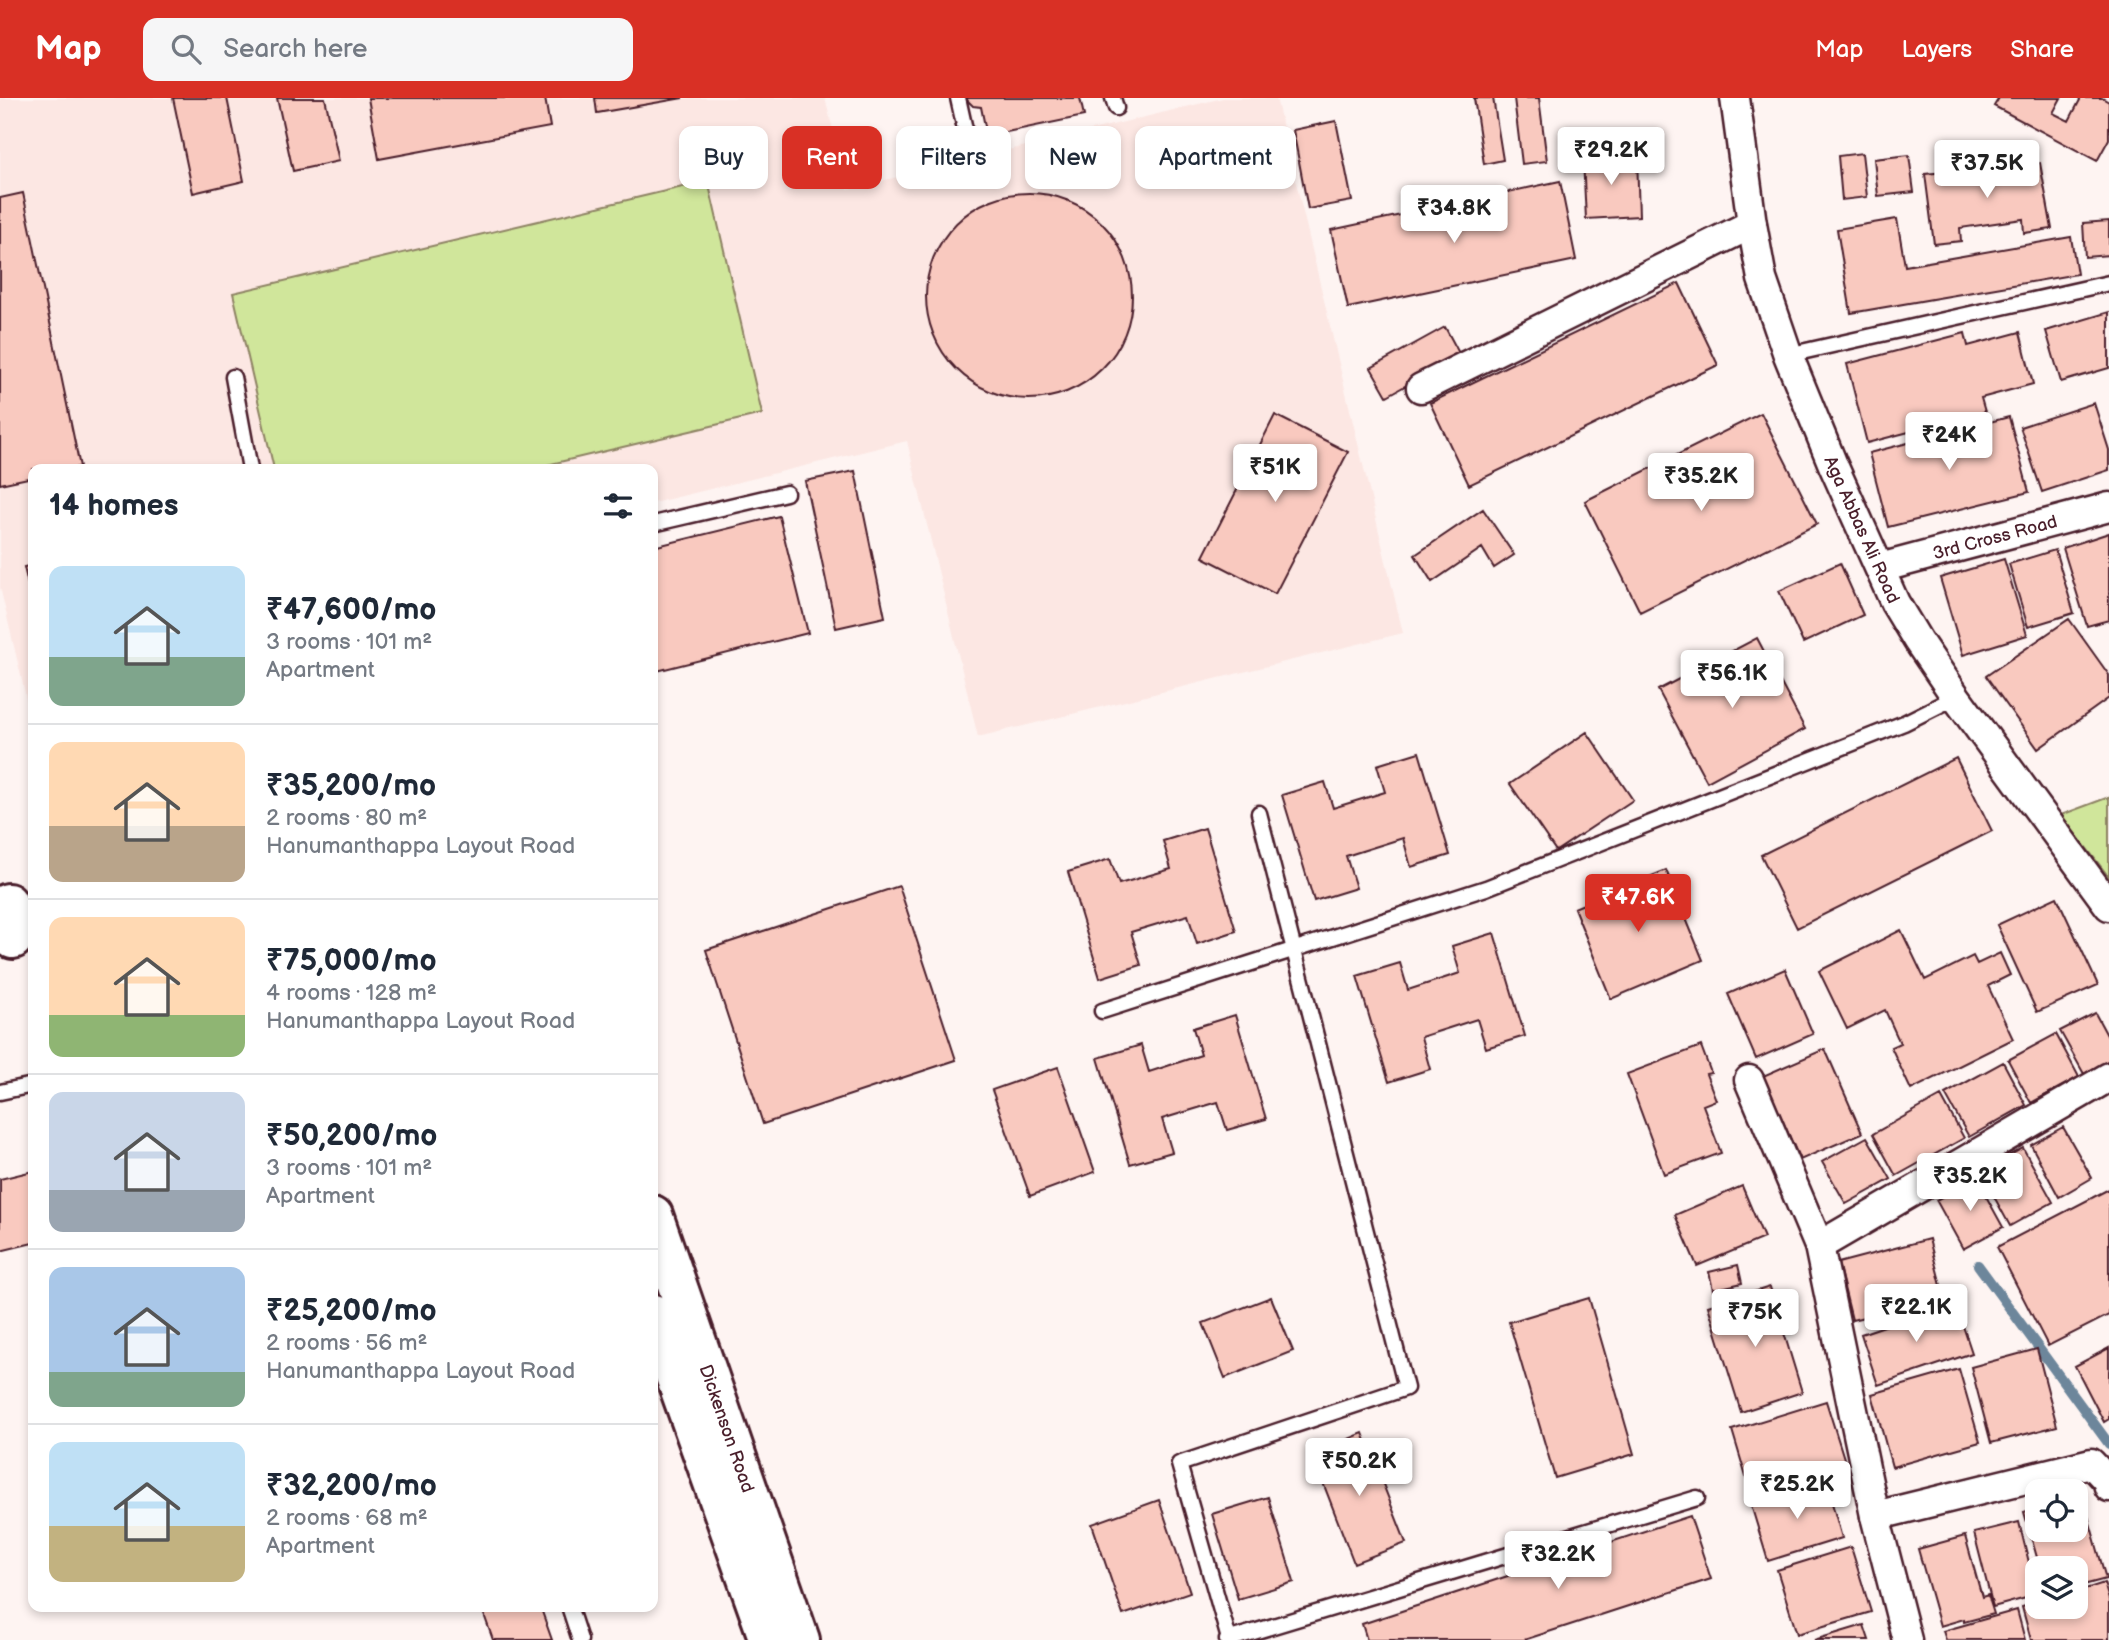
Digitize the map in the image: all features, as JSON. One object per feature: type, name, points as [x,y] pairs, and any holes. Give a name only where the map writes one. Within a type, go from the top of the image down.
[{"type":"main road","name":"Dickenson Road","points":[[658,1229],[800,1640]]},
{"type":"main road","name":"Dickenson Road","points":[[658,1328],[769,1640]]},
{"type":"street","name":"Aga Abbas Ali Road","points":[[1735,98],[1762,279],[1788,355],[1833,465],[1895,603],[1956,697],[2109,906]]},
{"type":"street","points":[[1421,388],[1752,224]]},
{"type":"street","name":"3rd Cross Road","points":[[1880,568],[2109,507]]},
{"type":"street","points":[[1819,1246],[2109,1077]]},
{"type":"street","points":[[1749,1080],[1819,1246],[1875,1517],[1907,1640]]},
{"type":"street","points":[[1875,1517],[2091,1463],[2107,1480],[2109,1487]]},
{"type":"lane","points":[[958,98],[964,126]]},
{"type":"lane","points":[[1788,355],[2109,283]]},
{"type":"lane","points":[[233,377],[249,464]]},
{"type":"lane","points":[[658,523],[786,493]]},
{"type":"lane","points":[[1102,1011],[1486,888],[1904,723],[1956,697]]},
{"type":"lane","points":[[1259,813],[1406,1388],[1179,1465],[1228,1640],[1697,1499]]},
{"type":"lane","points":[[0,1092],[28,1086]]},
{"type":"lane","points":[[571,1612],[580,1640]]},
{"type":"shaded area","points":[[0,98],[825,98],[832,126],[782,126],[782,189],[882,189],[882,181],[896,177],[896,189],[1011,189],[1011,149],[1025,146],[1025,189],[1121,189],[1121,126],[1108,126],[1223,98],[1276,98],[1283,126],[1135,126],[1135,189],[1296,189],[1296,182],[1403,633],[978,737],[907,441],[658,502],[658,464],[28,464],[28,706],[0,587]]},
{"type":"green space","points":[[679,188],[710,189],[762,414],[551,464],[273,464],[233,293]]},
{"type":"green space","points":[[2109,797],[2109,877],[2061,815]]},
{"type":"building","points":[[173,98],[227,98],[244,181],[193,193]]},
{"type":"building","points":[[277,98],[325,98],[339,161],[293,171]]},
{"type":"building","points":[[368,98],[545,98],[550,127],[379,159]]},
{"type":"building","points":[[595,98],[683,98],[597,113]]},
{"type":"building","points":[[965,98],[1080,98],[1084,116],[1025,126],[1011,131],[1011,126],[985,126],[981,107],[973,106]]},
{"type":"building","points":[[1474,98],[1493,98],[1503,160],[1484,164]]},
{"type":"building","points":[[1514,98],[1539,98],[1547,161],[1522,164]]},
{"type":"building","points":[[1999,98],[2061,98],[2053,113],[2069,121],[2081,98],[2102,98],[2109,102],[2109,139],[2097,161],[1994,106]]},
{"type":"building","points":[[1336,121],[1352,201],[1308,209],[1296,146],[1296,129]]},
{"type":"building","points":[[1862,153],[1867,197],[1842,200],[1838,156]]},
{"type":"building","points":[[1909,155],[1914,192],[1878,196],[1874,159]]},
{"type":"building","points":[[1637,156],[1639,216],[1586,219],[1583,159]]},
{"type":"building","points":[[2040,163],[2052,229],[2024,233],[2023,219],[1960,228],[1961,241],[1934,244],[1925,174]]},
{"type":"building","points":[[1560,181],[1576,260],[1348,308],[1331,230]]},
{"type":"building","points":[[23,193],[79,464],[28,464],[28,478],[0,484],[0,198]]},
{"type":"building","points":[[1029,193],[1069,200],[1102,223],[1125,256],[1132,296],[1125,336],[1102,369],[1069,392],[1029,399],[989,392],[956,369],[933,336],[926,296],[933,256],[956,223],[989,200]]},
{"type":"building","points":[[1897,219],[1905,266],[2071,237],[2077,274],[1851,313],[1837,229]]},
{"type":"building","points":[[2109,221],[2109,255],[2085,257],[2083,223]]},
{"type":"building","points":[[1679,283],[1718,365],[1469,485],[1430,403]]},
{"type":"building","points":[[2109,312],[2109,368],[2061,382],[2046,331]]},
{"type":"building","points":[[1445,327],[1460,355],[1387,396],[1371,368]]},
{"type":"building","points":[[2020,332],[2033,384],[1981,398],[1985,412],[1867,443],[1847,364],[1965,333],[1968,346]]},
{"type":"building","points":[[2094,403],[2109,450],[2109,470],[2042,492],[2020,427]]},
{"type":"building","points":[[1761,413],[1817,524],[1640,612],[1585,501]]},
{"type":"building","points":[[1275,415],[1348,452],[1275,594],[1203,557]]},
{"type":"building","points":[[2009,417],[2029,492],[1888,527],[1869,453]]},
{"type":"building","points":[[855,471],[885,617],[836,628],[805,481]]},
{"type":"building","points":[[1483,509],[1514,555],[1494,568],[1482,548],[1432,582],[1415,555]]},
{"type":"building","points":[[779,516],[808,633],[658,671],[658,546]]},
{"type":"building","points":[[2109,533],[2109,620],[2087,626],[2063,548]]},
{"type":"building","points":[[2055,550],[2074,613],[2028,627],[2009,564]]},
{"type":"building","points":[[2004,559],[2027,635],[1963,655],[1940,578]]},
{"type":"building","points":[[1840,563],[1863,615],[1803,643],[1779,591]]},
{"type":"building","points":[[28,566],[28,584],[24,567]]},
{"type":"building","points":[[2069,619],[2109,675],[2109,698],[2038,749],[1986,676]]},
{"type":"building","points":[[1757,638],[1805,729],[1707,782],[1658,690]]},
{"type":"building","points":[[1587,732],[1633,800],[1556,851],[1510,784]]},
{"type":"building","points":[[1419,752],[1450,855],[1411,867],[1403,838],[1346,856],[1356,888],[1314,901],[1282,795],[1325,782],[1333,808],[1385,792],[1377,765]]},
{"type":"building","points":[[1956,758],[1992,831],[1797,928],[1761,855]]},
{"type":"building","points":[[1205,828],[1236,931],[1197,944],[1188,915],[1131,932],[1141,965],[1100,978],[1068,872],[1110,859],[1119,884],[1171,869],[1163,841]]},
{"type":"building","points":[[1666,870],[1703,960],[1611,999],[1574,908]]},
{"type":"building","points":[[899,886],[956,1060],[763,1124],[706,950]]},
{"type":"building","points":[[2057,897],[2098,985],[2037,1012],[1997,925]]},
{"type":"building","points":[[1901,930],[1925,980],[1973,956],[1977,964],[2000,953],[2010,975],[1988,986],[2013,1039],[1911,1090],[1891,1047],[1900,1043],[1885,1010],[1847,1029],[1819,971]]},
{"type":"building","points":[[1494,933],[1525,1036],[1486,1048],[1477,1019],[1421,1037],[1430,1069],[1389,1082],[1357,976],[1400,963],[1408,990],[1460,973],[1452,946]]},
{"type":"building","points":[[1785,969],[1813,1034],[1756,1059],[1728,994]]},
{"type":"building","points":[[2095,1013],[2109,1039],[2109,1060],[2084,1074],[2060,1031]]},
{"type":"building","points":[[1235,1015],[1266,1119],[1227,1130],[1218,1102],[1162,1119],[1172,1152],[1130,1164],[1098,1058],[1141,1045],[1149,1072],[1201,1055],[1193,1028]]},
{"type":"building","points":[[2056,1034],[2079,1077],[2031,1103],[2008,1060]]},
{"type":"building","points":[[1701,1046],[1711,1073],[1706,1074],[1716,1100],[1703,1105],[1721,1153],[1664,1174],[1627,1074]]},
{"type":"building","points":[[1825,1049],[1862,1133],[1800,1160],[1763,1076]]},
{"type":"building","points":[[2003,1062],[2026,1105],[1969,1137],[1945,1094]]},
{"type":"building","points":[[1058,1067],[1095,1172],[1030,1196],[992,1090]]},
{"type":"building","points":[[1941,1096],[1964,1138],[1896,1176],[1873,1134]]},
{"type":"building","points":[[2063,1127],[2092,1178],[2059,1197],[2031,1145]]},
{"type":"building","points":[[1867,1137],[1891,1179],[1846,1204],[1822,1162]]},
{"type":"building","points":[[2023,1148],[2053,1202],[2010,1226],[1980,1171]]},
{"type":"building","points":[[28,1172],[28,1244],[0,1251],[0,1179]]},
{"type":"building","points":[[1976,1178],[2003,1227],[1963,1249],[1936,1200]]},
{"type":"building","points":[[1742,1186],[1764,1238],[1697,1266],[1675,1215]]},
{"type":"building","points":[[2109,1189],[2109,1315],[2048,1346],[1997,1247]]},
{"type":"building","points":[[1929,1239],[1944,1297],[1852,1320],[1838,1263]]},
{"type":"building","points":[[1738,1265],[1742,1283],[1713,1290],[1709,1272]]},
{"type":"building","points":[[1770,1287],[1802,1392],[1741,1412],[1708,1306]]},
{"type":"building","points":[[1271,1297],[1293,1351],[1225,1378],[1203,1323]]},
{"type":"building","points":[[1589,1298],[1634,1454],[1555,1478],[1509,1322]]},
{"type":"building","points":[[1955,1302],[1972,1353],[1878,1385],[1861,1334]]},
{"type":"building","points":[[2109,1348],[2109,1419],[2104,1422],[2075,1366]]},
{"type":"building","points":[[2037,1349],[2057,1426],[1991,1443],[1971,1367]]},
{"type":"building","points":[[1959,1369],[1980,1442],[1892,1467],[1872,1394]]},
{"type":"building","points":[[1826,1401],[1847,1468],[1752,1497],[1732,1430]]},
{"type":"building","points":[[1363,1433],[1406,1543],[1354,1563],[1312,1454]]},
{"type":"building","points":[[1826,1482],[1842,1538],[1768,1561],[1751,1505]]},
{"type":"building","points":[[1268,1497],[1294,1582],[1238,1599],[1212,1514]]},
{"type":"building","points":[[1159,1500],[1190,1592],[1123,1615],[1092,1524]]},
{"type":"building","points":[[1690,1516],[1711,1579],[1524,1640],[1367,1640],[1362,1624]]},
{"type":"building","points":[[2088,1516],[2106,1579],[2088,1584],[2088,1556],[2037,1556],[2033,1542],[2088,1542]]},
{"type":"building","points":[[2019,1522],[2027,1556],[2025,1556],[2025,1598],[1993,1607],[1974,1533]]},
{"type":"building","points":[[1965,1536],[1982,1597],[1988,1595],[1994,1614],[1940,1626],[1918,1549]]},
{"type":"building","points":[[1851,1547],[1871,1612],[1797,1634],[1777,1570]]},
{"type":"building","points":[[2104,1583],[2109,1600],[2109,1640],[2031,1640],[2025,1619],[2088,1619],[2088,1588]]},
{"type":"building","points":[[2017,1610],[2025,1640],[1946,1640],[1943,1631]]},
{"type":"building","points":[[483,1612],[542,1612],[552,1640],[493,1640]]},
{"type":"building","points":[[1864,1625],[1869,1640],[1814,1640]]},
{"type":"waterway","points":[[1978,1265],[2109,1444]]}]
